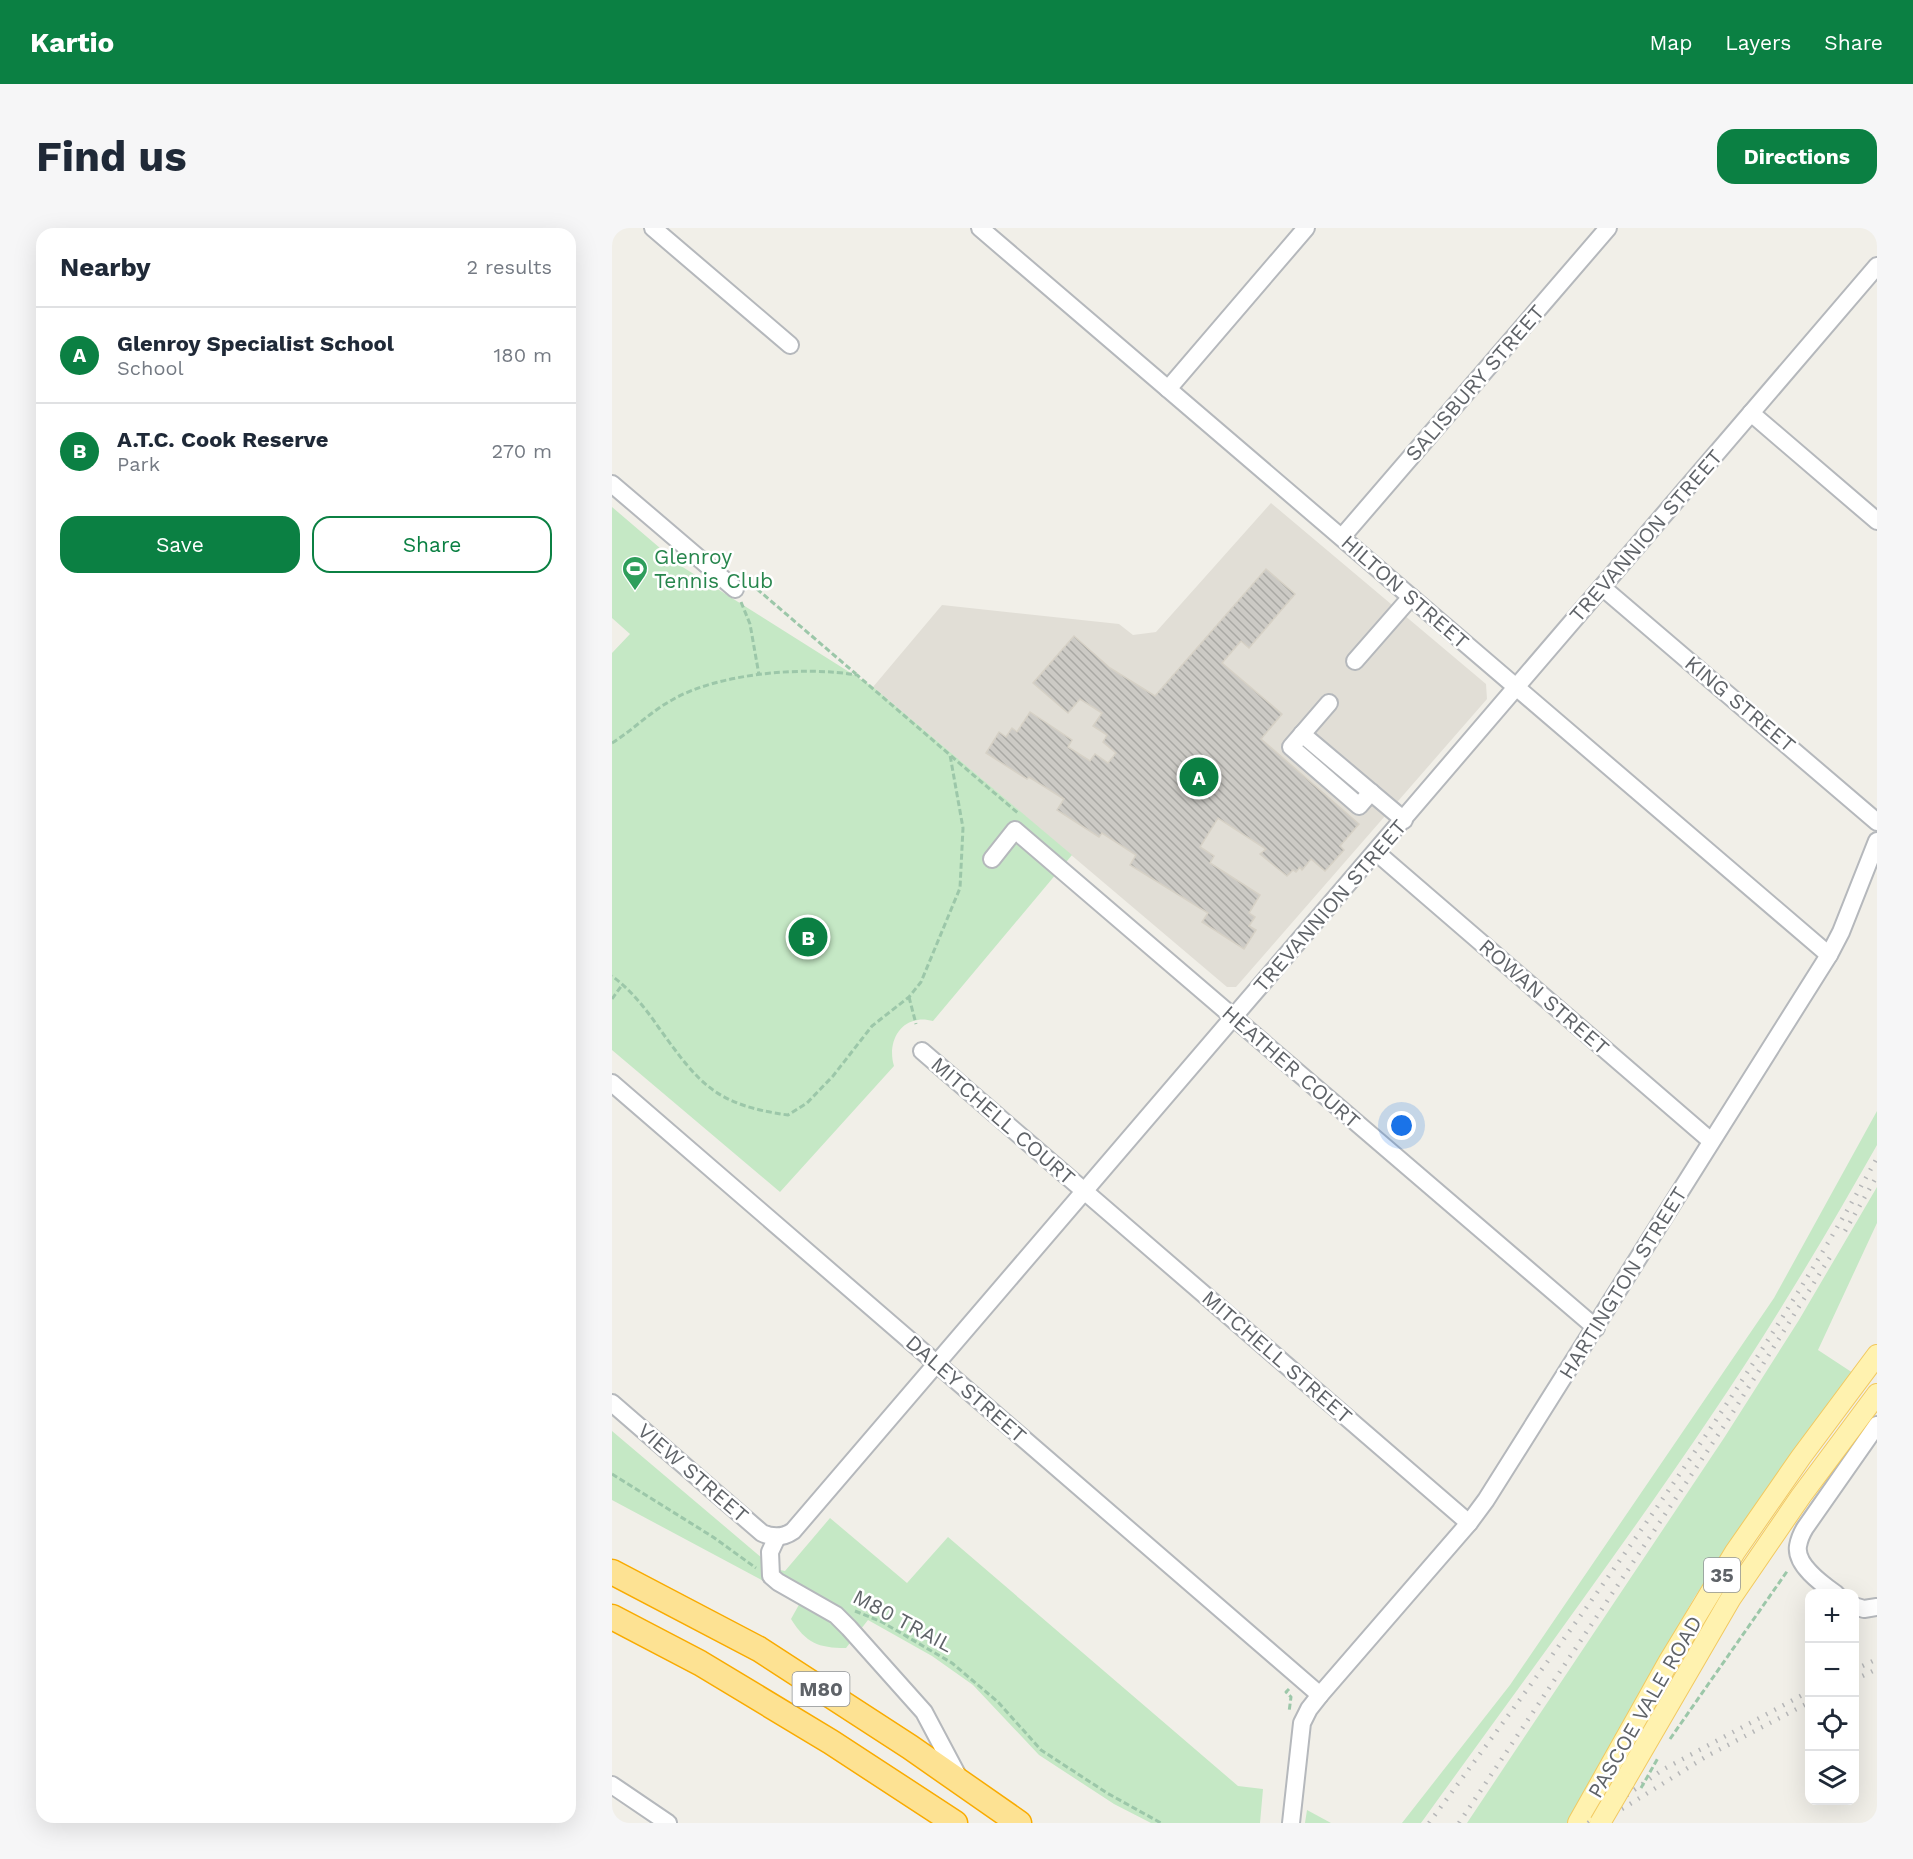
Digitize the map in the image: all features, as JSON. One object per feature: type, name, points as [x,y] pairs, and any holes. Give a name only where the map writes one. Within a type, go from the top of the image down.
[{"type":"highway","name":"M80","points":[[612,1572],[759,1649],[960,1781],[1019,1823]]},
{"type":"highway","name":"M80","points":[[612,1617],[710,1669],[831,1742],[955,1823]]},
{"type":"main road","name":"PASCOE VALE ROAD","points":[[1589,1818],[1669,1661],[1735,1552],[1801,1457],[1877,1355]]},
{"type":"main road","name":"PASCOE VALE ROAD","points":[[1589,1818],[1624,1782],[1731,1598],[1801,1496],[1877,1394]]},
{"type":"street","points":[[653,228],[790,345]]},
{"type":"street","name":"HILTON STREET","points":[[980,228],[1000,234],[1168,389],[1829,955]]},
{"type":"street","points":[[1168,389],[1306,228]]},
{"type":"street","name":"SALISBURY STREET","points":[[1342,537],[1608,228]]},
{"type":"street","name":"TREVANNION STREET","points":[[777,1537],[785,1536],[795,1530],[1877,266]]},
{"type":"street","points":[[1751,414],[1877,522]]},
{"type":"street","points":[[612,484],[735,590]]},
{"type":"street","name":"KING STREET","points":[[1602,587],[1877,822]]},
{"type":"street","points":[[1355,661],[1411,597]]},
{"type":"street","points":[[1329,703],[1302,734],[1404,820]]},
{"type":"street","name":"HEATHER COURT","points":[[992,859],[1015,830],[1596,1328]]},
{"type":"street","name":"HARTINGTON STREET","points":[[1291,1823],[1302,1722],[1309,1709],[1469,1523],[1486,1500],[1829,955],[1841,932],[1877,841]]},
{"type":"street","name":"ROWAN STREET","points":[[1376,852],[1712,1141]]},
{"type":"street","name":"MITCHELL COURT","points":[[922,1051],[1085,1191]]},
{"type":"street","name":"DALEY STREET","points":[[612,1083],[1320,1695]]},
{"type":"street","name":"MITCHELL STREET","points":[[1085,1191],[1469,1523]]},
{"type":"street","name":"VIEW STREET","points":[[612,1403],[760,1531],[777,1537]]},
{"type":"street","points":[[1832,1589],[1802,1562],[1798,1553],[1798,1545],[1805,1527],[1877,1425]]},
{"type":"street","points":[[777,1537],[770,1552],[771,1575],[778,1582],[836,1615],[849,1628],[924,1712],[960,1781]]},
{"type":"street","points":[[1859,1608],[1864,1610],[1877,1607]]},
{"type":"street","points":[[612,1785],[668,1823]]},
{"type":"path","points":[[735,590],[750,624],[759,675]]},
{"type":"path","points":[[612,743],[656,709],[674,698],[701,687],[759,675],[809,672],[839,672],[857,675],[950,755],[963,828],[960,888],[921,982],[909,997],[872,1026],[833,1077],[807,1103],[788,1115],[758,1111],[735,1104],[700,1081],[643,1006],[612,976]]},
{"type":"path","points":[[612,999],[622,985]]},
{"type":"path","points":[[909,997],[916,1024]]},
{"type":"path","points":[[612,1474],[713,1537],[760,1572],[778,1582]]},
{"type":"path","points":[[1670,1740],[1792,1564],[1802,1562]]},
{"type":"path","name":"M80 TRAIL","points":[[852,1611],[882,1622],[952,1663],[998,1702],[1041,1750],[1107,1793],[1161,1823]]},
{"type":"path","points":[[1289,1716],[1291,1697],[1286,1692],[1292,1685],[1304,1680]]},
{"type":"path","points":[[1658,1758],[1664,1749]]},
{"type":"shaded area","points":[[1271,503],[1486,684],[1487,699],[1236,987],[1227,987],[873,687],[942,605],[1119,624],[1133,635],[1156,632]]},
{"type":"green space","points":[[612,507],[681,566],[873,687],[1072,855],[933,1021],[910,1022],[899,1031],[892,1051],[894,1066],[780,1192],[612,1050],[612,653],[630,634],[612,618]]},
{"type":"green space","points":[[1877,1111],[1877,1145],[1797,1282],[1733,1383],[1604,1570],[1421,1823],[1402,1823],[1510,1685],[1774,1298]]},
{"type":"green space","points":[[1877,1187],[1877,1223],[1818,1350],[1853,1373],[1756,1505],[1694,1598],[1567,1823],[1467,1823],[1724,1438],[1799,1320]]},
{"type":"green space","points":[[612,1431],[775,1569],[785,1571],[830,1518],[907,1583],[948,1537],[1238,1786],[1263,1789],[1260,1823],[1151,1823],[1114,1804],[1039,1755],[973,1685],[932,1656],[868,1620],[846,1648],[828,1647],[808,1639],[791,1619],[801,1601],[612,1500]]},
{"type":"green space","points":[[1307,1810],[1331,1823],[1305,1823]]},
{"type":"building","points":[[1266,569],[1295,594],[1249,648],[1241,641],[1222,663],[1282,714],[1261,739],[1359,824],[1340,846],[1344,850],[1325,871],[1311,859],[1302,870],[1300,867],[1296,872],[1293,870],[1287,876],[1260,854],[1266,849],[1218,818],[1200,847],[1214,856],[1210,863],[1260,895],[1249,913],[1255,917],[1249,926],[1256,930],[1244,949],[1202,922],[1208,913],[1130,865],[1136,855],[1102,833],[1099,837],[1057,810],[1064,799],[986,753],[999,732],[1006,737],[1012,728],[1017,732],[1030,712],[1072,740],[1068,747],[1090,761],[1095,754],[1108,763],[1116,753],[1103,742],[1107,735],[1093,726],[1102,713],[1080,699],[1068,713],[1033,683],[1074,636],[1110,668],[1155,696]]},
{"type":"railway","points":[[1429,1823],[1606,1580],[1720,1415],[1827,1245],[1877,1158]]},
{"type":"railway","points":[[1845,1231],[1877,1176]]},
{"type":"railway","points":[[1459,1823],[1728,1420],[1832,1254]]},
{"type":"railway","points":[[1859,1668],[1877,1659]]},
{"type":"railway","points":[[1859,1678],[1877,1669]]},
{"type":"railway","points":[[1588,1823],[1662,1770],[1805,1694]]},
{"type":"railway","points":[[1622,1809],[1707,1756],[1805,1705]]},
{"type":"place","name":"Glenroy Tennis Club","points":[[635,592]]},
{"type":"place","name":"Glenroy Specialist School","points":[[1199,777]]},
{"type":"place","name":"A.T.C. Cook Reserve","points":[[808,937]]}]
